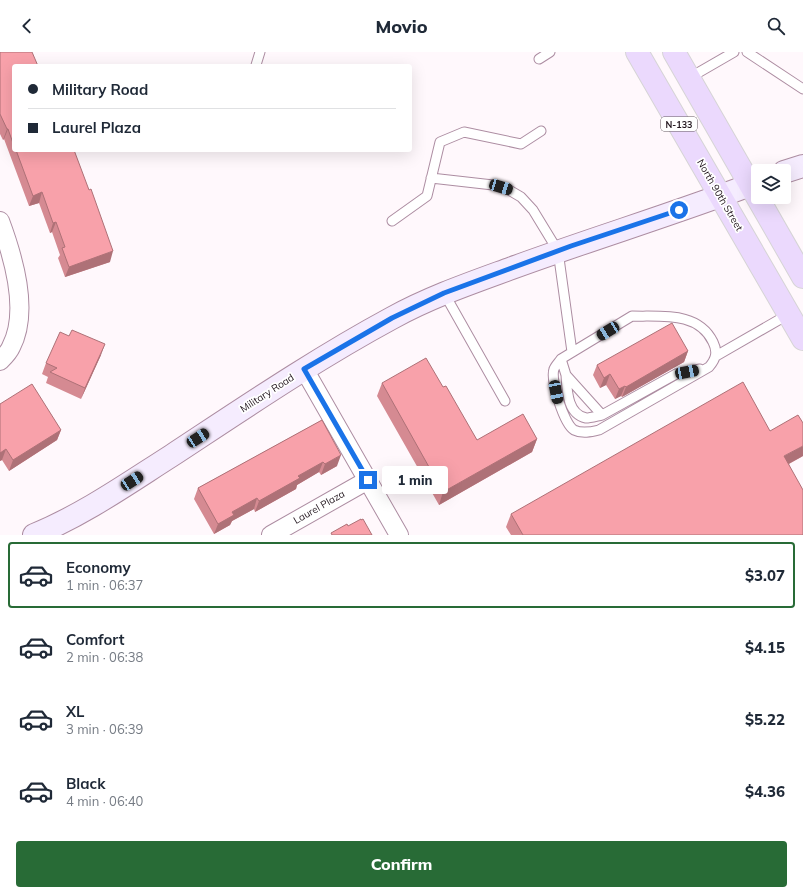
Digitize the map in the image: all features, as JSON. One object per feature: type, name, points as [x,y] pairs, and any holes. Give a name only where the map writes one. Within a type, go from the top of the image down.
[{"type":"main road","name":"North 90th Street","points":[[637,52],[803,338]]},
{"type":"main road","name":"N-133","points":[[674,52],[751,178]]},
{"type":"main road","points":[[791,170],[803,166]]},
{"type":"main road","name":"Military Road","points":[[34,535],[50,529],[119,490],[304,369],[392,318],[444,293],[558,251],[751,184]]},
{"type":"main road","name":"N-133","points":[[765,204],[803,277]]},
{"type":"street","points":[[0,221],[20,291],[18,325],[11,347],[0,361]]},
{"type":"street","points":[[304,369],[399,535]]},
{"type":"street","name":"Laurel Plaza","points":[[271,535],[368,480]]},
{"type":"lane","points":[[256,64],[260,52]]},
{"type":"lane","points":[[539,59],[550,52]]},
{"type":"lane","points":[[689,78],[722,56],[734,52]]},
{"type":"lane","points":[[747,52],[803,89]]},
{"type":"lane","points":[[392,222],[427,196],[440,142],[464,132],[521,144],[541,131]]},
{"type":"lane","points":[[431,178],[493,185],[509,190],[521,197],[533,210],[558,251],[572,352]]},
{"type":"lane","points":[[444,293],[505,401]]},
{"type":"lane","points":[[716,356],[789,314]]},
{"type":"lane","points":[[632,316],[673,317],[687,319],[698,324],[707,333],[712,341],[716,350],[716,356],[715,361],[709,368],[599,430],[589,432],[574,430],[569,425],[559,406],[554,370],[561,359],[632,316]]},
{"type":"lane","points":[[561,359],[566,375],[568,397],[572,407],[586,418],[602,415],[676,374],[709,368]]},
{"type":"lane","points":[[566,375],[602,415]]},
{"type":"building","points":[[0,52],[32,52],[37,64],[12,64],[12,140],[0,114]]},
{"type":"building","points":[[17,152],[75,152],[89,190],[91,189],[113,251],[69,267],[62,248],[65,247],[56,222],[53,223],[42,192],[33,196]]},
{"type":"building","points":[[672,323],[688,351],[626,387],[625,386],[619,389],[610,374],[604,378],[597,365]]},
{"type":"building","points":[[72,330],[105,344],[85,388],[50,372],[57,368],[46,363],[60,332],[69,336]]},
{"type":"building","points":[[426,358],[443,387],[446,386],[477,440],[523,414],[537,439],[443,492],[382,383]]},
{"type":"building","points":[[743,382],[770,431],[798,415],[803,423],[803,446],[784,456],[803,490],[803,535],[523,535],[511,514]]},
{"type":"building","points":[[32,384],[61,430],[13,460],[6,449],[0,453],[0,404]]},
{"type":"building","points":[[322,420],[341,455],[325,464],[323,462],[298,476],[300,478],[259,501],[257,498],[232,512],[234,515],[218,524],[198,488]]},
{"type":"building","points":[[363,519],[372,535],[332,535],[331,533],[347,524],[348,526]]},
{"type":"route","points":[[368,480],[304,369],[392,318],[444,293],[571,246],[679,210]]}]
